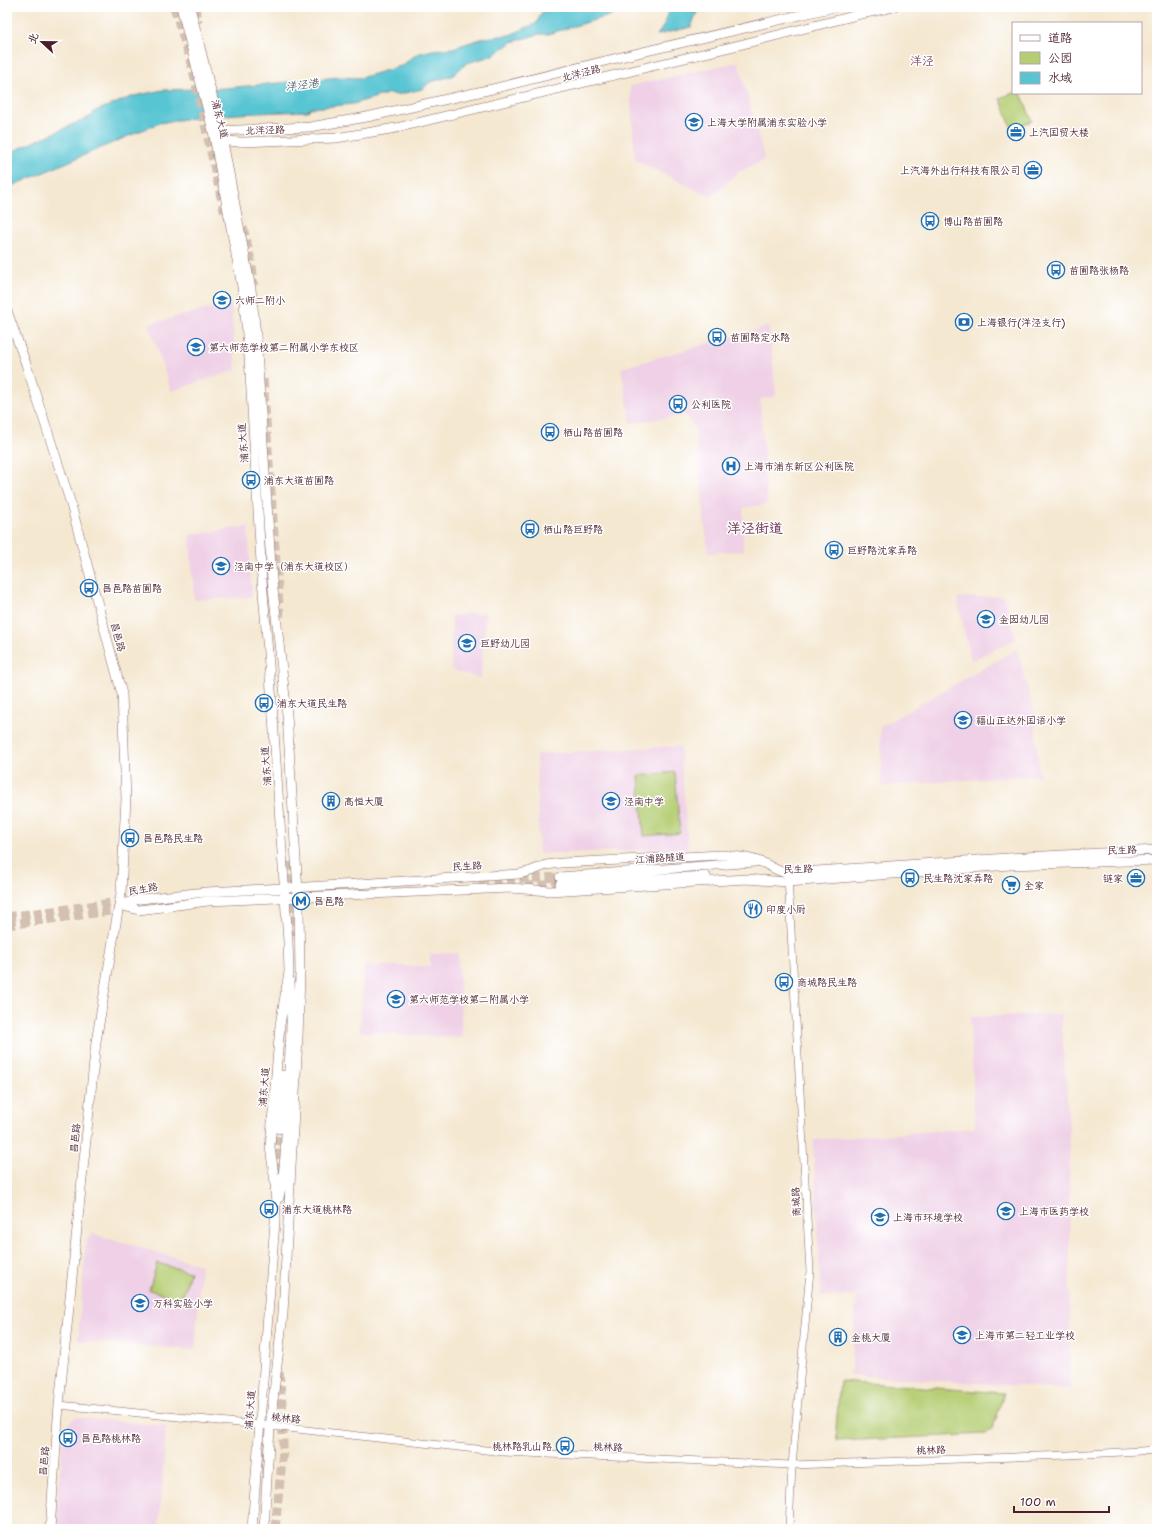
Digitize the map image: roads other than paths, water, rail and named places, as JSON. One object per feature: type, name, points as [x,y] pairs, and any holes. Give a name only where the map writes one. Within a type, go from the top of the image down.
[{"type":"main road","name":"浦东大道","points":[[181,7],[204,79]]},
{"type":"main road","name":"浦东大道","points":[[190,7],[204,79],[217,130],[251,289],[256,335],[272,580],[287,715],[298,887],[300,973],[298,1038],[283,1313],[270,1427],[264,1529]]},
{"type":"main road","name":"北洋泾路","points":[[217,130],[310,127],[367,117],[492,89],[834,7]]},
{"type":"main road","name":"北洋泾路","points":[[217,130],[232,142],[244,142],[336,138],[396,128],[742,44],[860,10],[893,7]]},
{"type":"main road","name":"浦东大道","points":[[217,130],[243,292],[249,357],[262,578],[286,888],[289,972],[280,1025],[270,1147],[275,1182],[276,1208],[252,1529]]},
{"type":"main road","name":"昌邑路","points":[[7,311],[70,501],[122,694],[126,799],[121,893],[96,1042],[59,1405],[50,1529]]},
{"type":"main road","name":"民生路","points":[[119,906],[140,899],[200,892],[519,874],[546,865],[584,862],[722,855],[742,856],[762,862],[788,878],[1008,858],[1157,850]]},
{"type":"main road","name":"民生路","points":[[119,906],[139,910],[208,901],[510,888],[550,891],[1010,865],[1157,860]]},
{"type":"main road","name":"江浦路隧道","points":[[746,879],[715,875],[560,880],[762,862]]},
{"type":"main road","points":[[279,1129],[289,972]]},
{"type":"main road","points":[[276,1208],[282,1186],[286,1119],[292,1008],[289,972]]},
{"type":"street","name":"商城路","points":[[788,878],[810,1271],[792,1464],[789,1529]]},
{"type":"street","name":"桃林路","points":[[59,1405],[260,1425],[503,1452],[792,1464],[1069,1455],[1157,1450]]},
{"type":"water","name":"洋泾港","points":[[557,7],[638,7],[548,34],[539,34],[512,42],[491,56],[467,63],[452,76],[430,82],[422,89],[396,95],[390,93],[353,104],[311,108],[308,111],[214,116],[159,123],[7,188],[7,154],[94,115],[93,112],[134,96],[163,90],[227,88],[339,77],[360,78],[401,66],[417,54],[433,50],[453,48],[484,38],[510,35],[537,23],[541,13]]},
{"type":"water","points":[[671,7],[699,7],[691,27],[657,35],[663,27]]},
{"type":"tunnel","points":[[174,7],[192,66],[225,215]]},
{"type":"tunnel","points":[[195,7],[198,23]]},
{"type":"tunnel","points":[[243,227],[252,265],[254,285]]},
{"type":"tunnel","points":[[263,379],[280,618]]},
{"type":"tunnel","points":[[287,862],[291,906],[291,935]]},
{"type":"tunnel","points":[[479,881],[560,877]]},
{"type":"tunnel","points":[[525,886],[560,884]]},
{"type":"tunnel","points":[[7,917],[127,901]]},
{"type":"tunnel","points":[[7,925],[125,909]]},
{"type":"tunnel","points":[[275,1172],[279,1129]]},
{"type":"tunnel","points":[[275,1529],[283,1451],[283,1414],[279,1372]]},
{"type":"place","name":"上海大学附属浦东实验小学","points":[[694,122]]},
{"type":"place","name":"上汽国贸大楼","points":[[1016,132]]},
{"type":"place","name":"上汽海外出行科技有限公司","points":[[1033,170]]},
{"type":"place","name":"博山路苗圃路","points":[[930,221]]},
{"type":"place","name":"苗圃路张杨路","points":[[1056,270]]},
{"type":"place","name":"六师二附小","points":[[222,300]]},
{"type":"place","name":"上海银行(洋泾支行)","points":[[964,322]]},
{"type":"place","name":"苗圃路定水路","points":[[717,337]]},
{"type":"place","name":"第六师范学校第二附属小学东校区","points":[[196,347]]},
{"type":"place","name":"公利医院","points":[[678,404]]},
{"type":"place","name":"栖山路苗圃路","points":[[550,432]]},
{"type":"place","name":"上海市浦东新区公利医院","points":[[731,466]]},
{"type":"place","name":"浦东大道苗圃路","points":[[251,480]]},
{"type":"place","name":"栖山路巨野路","points":[[530,529]]},
{"type":"place","name":"巨野路沈家弄路","points":[[834,550]]},
{"type":"place","name":"泾南中学（浦东大道校区）","points":[[221,566]]},
{"type":"place","name":"昌邑路苗圃路","points":[[89,588]]},
{"type":"place","name":"金囡幼儿园","points":[[986,619]]},
{"type":"place","name":"巨野幼儿园","points":[[467,643]]},
{"type":"place","name":"浦东大道民生路","points":[[264,703]]},
{"type":"place","name":"福山正达外国语小学","points":[[963,720]]},
{"type":"place","name":"高恒大厦","points":[[331,801]]},
{"type":"place","name":"泾南中学","points":[[611,801]]},
{"type":"place","name":"昌邑路民生路","points":[[130,838]]},
{"type":"place","name":"民生路沈家弄路","points":[[910,878]]},
{"type":"place","name":"链家","points":[[1136,878]]},
{"type":"place","name":"全家","points":[[1011,885]]},
{"type":"place","name":"昌邑路","points":[[301,901]]},
{"type":"place","name":"印度小厨","points":[[753,909]]},
{"type":"place","name":"商城路民生路","points":[[784,982]]},
{"type":"place","name":"第六师范学校第二附属小学","points":[[396,999]]},
{"type":"place","name":"浦东大道桃林路","points":[[269,1209]]},
{"type":"place","name":"上海市医药学校","points":[[1006,1211]]},
{"type":"place","name":"上海市环境学校","points":[[880,1217]]},
{"type":"place","name":"万科实验小学","points":[[140,1303]]},
{"type":"place","name":"上海市第二轻工业学校","points":[[962,1335]]},
{"type":"place","name":"金桃大厦","points":[[838,1337]]},
{"type":"place","name":"昌邑路桃林路","points":[[68,1438]]},
{"type":"place","name":"桃林路乳山路","points":[[565,1446]]},
{"type":"district","name":"洋泾","points":[[922,61]]},
{"type":"district","name":"洋泾街道","points":[[755,528]]}]
